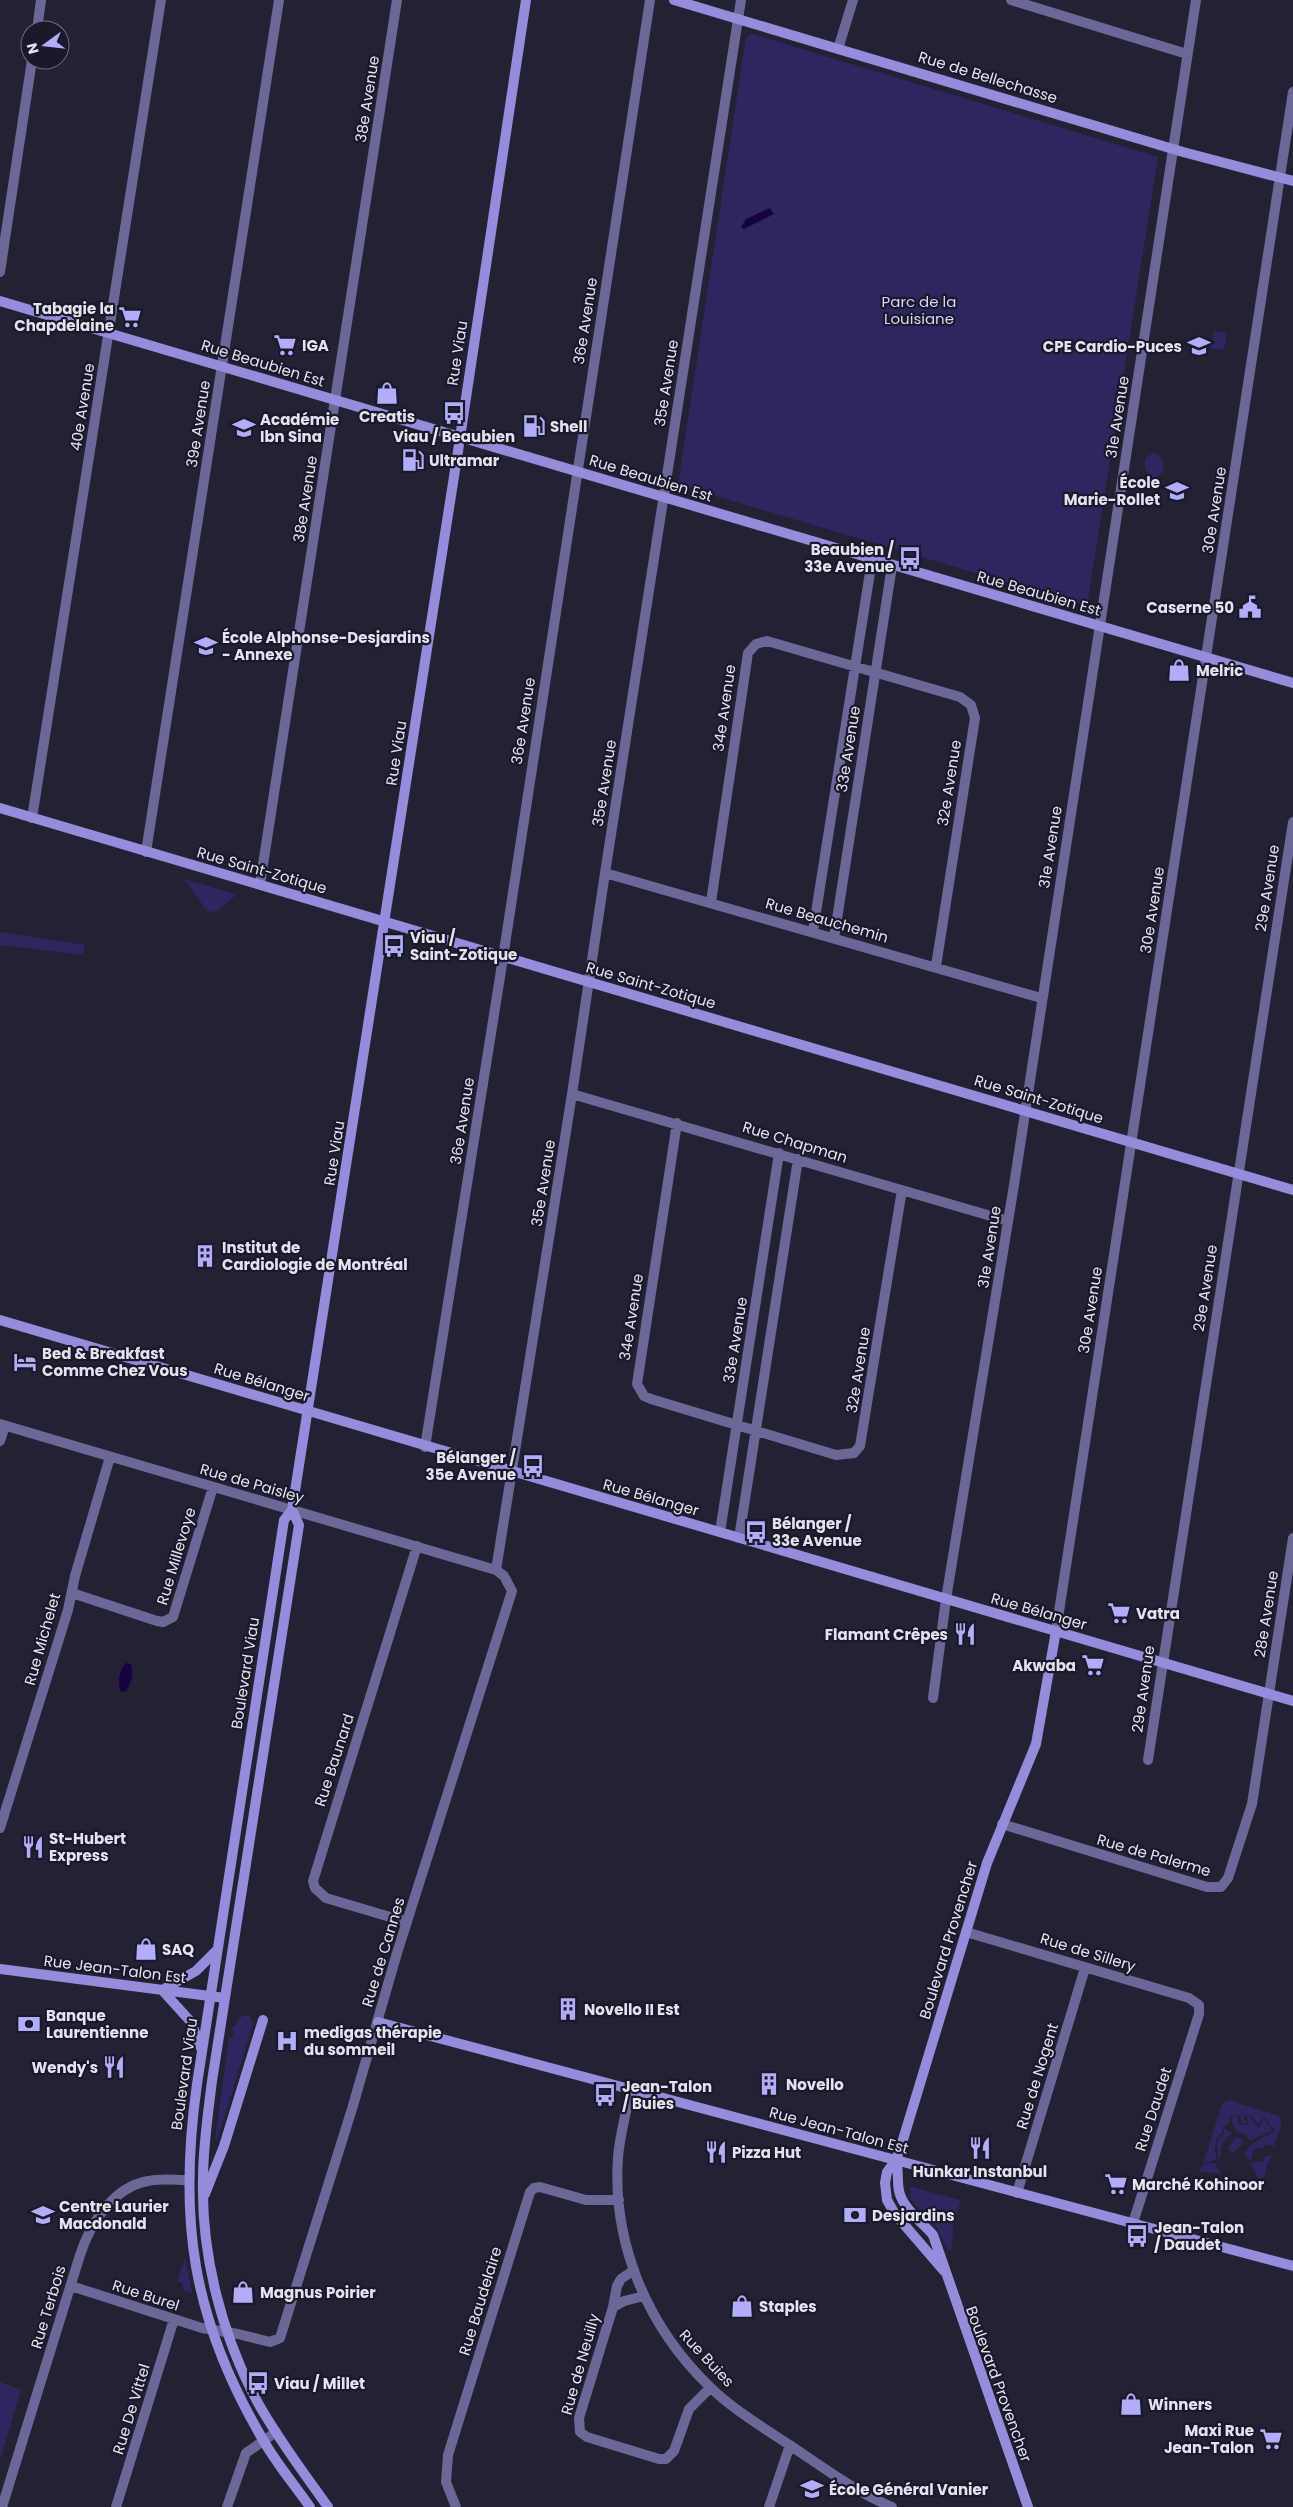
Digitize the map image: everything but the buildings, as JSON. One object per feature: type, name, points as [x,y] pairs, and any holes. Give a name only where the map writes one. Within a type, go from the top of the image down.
[{"type":"street","points":[[39,20],[42,0]]},
{"type":"street","name":"40e Avenue","points":[[32,818],[161,0]]},
{"type":"street","name":"39e Avenue","points":[[146,852],[279,0]]},
{"type":"street","name":"38e Avenue","points":[[260,884],[397,0]]},
{"type":"street","name":"Rue Viau","points":[[292,1510],[385,922],[526,0]]},
{"type":"street","name":"36e Avenue","points":[[425,1446],[503,956],[650,0]]},
{"type":"street","name":"Rue de Bellechasse","points":[[674,0],[1173,149],[1293,181]]},
{"type":"street","name":"35e Avenue","points":[[496,1570],[572,1094],[741,0]]},
{"type":"street","points":[[838,49],[853,0]]},
{"type":"street","points":[[1011,0],[1188,54]]},
{"type":"street","name":"31e Avenue","points":[[934,1698],[946,1599],[1008,1221],[1196,0]]},
{"type":"street","points":[[0,272],[30,70]]},
{"type":"street","name":"30e Avenue","points":[[1040,1733],[1293,92]]},
{"type":"street","name":"Rue Beaubien Est","points":[[0,301],[1293,683]]},
{"type":"street","name":"33e Avenue","points":[[813,931],[872,560]]},
{"type":"street","name":"33e Avenue","points":[[834,938],[892,566]]},
{"type":"street","name":"34e Avenue","points":[[710,902],[748,653],[756,644],[767,641],[874,673]]},
{"type":"street","name":"32e Avenue","points":[[874,673],[960,697],[971,705],[975,718],[936,966]]},
{"type":"street","name":"Rue Saint-Zotique","points":[[0,808],[1293,1190]]},
{"type":"street","name":"29e Avenue","points":[[1148,1760],[1293,822]]},
{"type":"street","name":"Rue Beauchemin","points":[[605,873],[936,966],[1041,998]]},
{"type":"street","name":"Rue Chapman","points":[[572,1094],[677,1123],[1008,1221]]},
{"type":"street","name":"34e Avenue","points":[[677,1123],[637,1384],[644,1396],[650,1399],[757,1432]]},
{"type":"street","name":"33e Avenue","points":[[720,1532],[779,1153]]},
{"type":"street","points":[[739,1538],[798,1159]]},
{"type":"street","name":"32e Avenue","points":[[757,1432],[836,1455],[854,1453],[860,1446],[902,1190]]},
{"type":"street","name":"Rue Bélanger","points":[[0,1320],[1293,1701]]},
{"type":"street","points":[[0,1441],[2,1425]]},
{"type":"street","name":"Rue de Paisley","points":[[2,1425],[496,1570]]},
{"type":"street","name":"Rue Michelet","points":[[0,1828],[72,1593],[110,1457]]},
{"type":"street","name":"Rue Millevoye","points":[[72,1593],[157,1621],[163,1622],[173,1617],[213,1487]]},
{"type":"street","name":"Boulevard Viau","points":[[310,2507],[263,2440],[236,2391],[211,2330],[195,2264],[188,2180],[191,2127],[217,1950],[284,1520],[292,1510],[299,1525],[205,2138],[203,2197],[210,2260],[228,2333],[248,2383],[276,2432],[328,2507]]},
{"type":"street","name":"28e Avenue","points":[[1270,1694],[1293,1538]]},
{"type":"street","name":"Rue Baunard","points":[[407,1922],[326,1898],[319,1893],[313,1881],[417,1546]]},
{"type":"street","name":"Rue de Cannes","points":[[211,2330],[270,2342],[277,2341],[280,2336],[378,2022],[407,1922],[512,1595],[509,1582],[496,1570]]},
{"type":"street","name":"Rue de Palerme","points":[[1002,1824],[1207,1887],[1221,1887],[1230,1874],[1252,1804],[1270,1694]]},
{"type":"street","name":"Boulevard Provencher","points":[[1028,2507],[944,2271],[889,2204],[886,2178],[887,2172],[896,2160],[966,1932],[1002,1824],[1028,1768],[1040,1733]]},
{"type":"street","name":"Rue de Sillery","points":[[966,1932],[1189,1998],[1199,2004]]},
{"type":"street","points":[[202,2051],[191,2022],[162,1990],[196,1971],[217,1950]]},
{"type":"street","name":"Rue de Nogent","points":[[1017,2193],[1085,1968]]},
{"type":"street","name":"Rue Jean-Talon Est","points":[[0,1969],[226,1998]]},
{"type":"street","name":"Rue Daudet","points":[[1133,2223],[1199,2014],[1199,2004]]},
{"type":"street","name":"Boulevard Viau","points":[[203,2197],[224,2146],[263,2020]]},
{"type":"street","name":"Rue Jean-Talon Est","points":[[378,2022],[1293,2266]]},
{"type":"street","name":"Rue Buies","points":[[630,2090],[618,2158],[619,2200],[623,2233],[644,2296],[667,2338],[685,2362],[710,2388],[852,2486],[892,2507]]},
{"type":"street","points":[[205,2138],[210,2149],[218,2150],[224,2146]]},
{"type":"street","name":"Rue Terbois","points":[[2,2507],[91,2228],[120,2195],[132,2186],[150,2180],[188,2180]]},
{"type":"street","name":"Rue Baudelaire","points":[[456,2507],[446,2482],[448,2455],[530,2192],[534,2188],[540,2188],[586,2200],[619,2200]]},
{"type":"street","name":"Rue de Neuilly","points":[[634,2270],[619,2282],[579,2418],[579,2429],[583,2434],[659,2459],[666,2459],[674,2451],[689,2408],[710,2388]]},
{"type":"street","name":"Rue Burel","points":[[71,2286],[174,2320],[211,2330]]},
{"type":"street","name":"Rue de Neuilly","points":[[613,2307],[624,2301],[644,2296]]},
{"type":"street","name":"Rue De Vittel","points":[[116,2507],[174,2320]]},
{"type":"street","points":[[227,2507],[244,2456],[276,2432]]},
{"type":"street","points":[[769,2507],[790,2445]]},
{"type":"green space","name":"Parc de la Louisiane","points":[[752,34],[1158,157],[1087,606],[678,485],[746,37]]},
{"type":"green space","points":[[1214,331],[1227,333],[1224,350],[1211,348]]},
{"type":"green space","points":[[1154,453],[1161,459],[1163,467],[1162,473],[1155,478],[1147,473],[1145,464],[1146,457]]},
{"type":"green space","points":[[184,879],[235,894],[235,896],[217,911],[208,912]]},
{"type":"green space","points":[[0,932],[85,945],[83,955],[0,945]]},
{"type":"green space","points":[[249,2016],[253,2023],[218,2138],[215,2140],[229,2038],[232,2038],[234,2031],[231,2030],[241,2017]]},
{"type":"green space","points":[[1229,2100],[1279,2116],[1282,2123],[1274,2147],[1266,2144],[1262,2148],[1255,2148],[1252,2152],[1252,2158],[1248,2160],[1245,2153],[1250,2145],[1275,2131],[1264,2117],[1258,2125],[1252,2117],[1245,2115],[1246,2122],[1242,2124],[1240,2115],[1230,2116],[1230,2122],[1223,2127],[1223,2132],[1217,2140],[1215,2152],[1217,2159],[1203,2164],[1222,2104]]},
{"type":"green space","points":[[1234,2116],[1238,2116],[1238,2123],[1241,2125],[1248,2124],[1247,2117],[1251,2118],[1258,2128],[1264,2119],[1272,2130],[1251,2141],[1244,2134],[1236,2132],[1231,2119]]},
{"type":"green space","points":[[1224,2128],[1233,2133],[1224,2141],[1221,2147],[1221,2158],[1218,2158],[1217,2144],[1220,2136],[1224,2134]]},
{"type":"green space","points":[[1235,2137],[1242,2139],[1243,2144],[1232,2154],[1228,2148]]},
{"type":"green space","points":[[1266,2155],[1272,2156],[1268,2162],[1264,2178],[1258,2178],[1250,2163],[1263,2161]]},
{"type":"green space","points":[[1215,2163],[1221,2174],[1200,2171],[1201,2166]]},
{"type":"green space","points":[[911,2187],[961,2200],[953,2226],[952,2249],[948,2250],[936,2227],[910,2198]]},
{"type":"green space","points":[[185,2258],[192,2293],[184,2290],[182,2283],[177,2281]]},
{"type":"green space","points":[[0,2382],[21,2390],[0,2460]]},
{"type":"shaded area","points":[[770,208],[774,214],[744,229],[741,227],[746,219]]},
{"type":"shaded area","points":[[126,1663],[131,1664],[132,1675],[125,1692],[120,1691],[119,1680],[120,1672]]},
{"type":"place","name":"Tabagie la Chapdelaine","points":[[130,317]]},
{"type":"place","name":"IGA","points":[[285,345]]},
{"type":"place","name":"CPE Cardio-Puces","points":[[1199,346]]},
{"type":"place","name":"Creatis","points":[[387,393]]},
{"type":"place","name":"Viau / Beaubien","points":[[454,413]]},
{"type":"place","name":"Shell","points":[[534,426]]},
{"type":"place","name":"Académie Ibn Sina","points":[[244,428]]},
{"type":"place","name":"Ultramar","points":[[413,460]]},
{"type":"place","name":"École Marie-Rollet","points":[[1177,491]]},
{"type":"place","name":"Beaubien / 33e Avenue","points":[[910,558]]},
{"type":"place","name":"Caserne 50","points":[[1250,607]]},
{"type":"place","name":"École Alphonse-Desjardins - Annexe","points":[[206,646]]},
{"type":"place","name":"Melric","points":[[1179,670]]},
{"type":"place","name":"Viau / Saint-Zotique","points":[[394,946]]},
{"type":"place","name":"Institut de Cardiologie de Montréal","points":[[205,1256]]},
{"type":"place","name":"Bed & Breakfast Comme Chez Vous","points":[[25,1362]]},
{"type":"place","name":"Bélanger / 35e Avenue","points":[[533,1466]]},
{"type":"place","name":"Bélanger / 33e Avenue","points":[[756,1532]]},
{"type":"place","name":"Vatra","points":[[1119,1613]]},
{"type":"place","name":"Flamant Crêpes","points":[[965,1634]]},
{"type":"place","name":"Akwaba","points":[[1093,1665]]},
{"type":"place","name":"St-Hubert Express","points":[[33,1847]]},
{"type":"place","name":"SAQ","points":[[146,1949]]},
{"type":"place","name":"Novello II Est","points":[[568,2009]]},
{"type":"place","name":"Banque Laurentienne","points":[[29,2024]]},
{"type":"place","name":"medigas thérapie du sommeil","points":[[287,2041]]},
{"type":"place","name":"Wendy's","points":[[114,2067]]},
{"type":"place","name":"Novello","points":[[769,2084]]},
{"type":"place","name":"Jean-Talon / Buies","points":[[605,2095]]},
{"type":"place","name":"Hunkar Instanbul","points":[[980,2148]]},
{"type":"place","name":"Pizza Hut","points":[[716,2152]]},
{"type":"place","name":"Marché Kohinoor","points":[[1116,2184]]},
{"type":"place","name":"Centre Laurier Macdonald","points":[[43,2215]]},
{"type":"place","name":"Desjardins","points":[[855,2215]]},
{"type":"place","name":"Jean-Talon / Daudet","points":[[1137,2236]]},
{"type":"place","name":"Magnus Poirier","points":[[243,2292]]},
{"type":"place","name":"Staples","points":[[742,2306]]},
{"type":"place","name":"Viau / Millet","points":[[258,2383]]},
{"type":"place","name":"Winners","points":[[1131,2404]]},
{"type":"place","name":"Maxi Rue Jean-Talon","points":[[1271,2439]]},
{"type":"place","name":"École Général Vanier","points":[[812,2489]]}]
